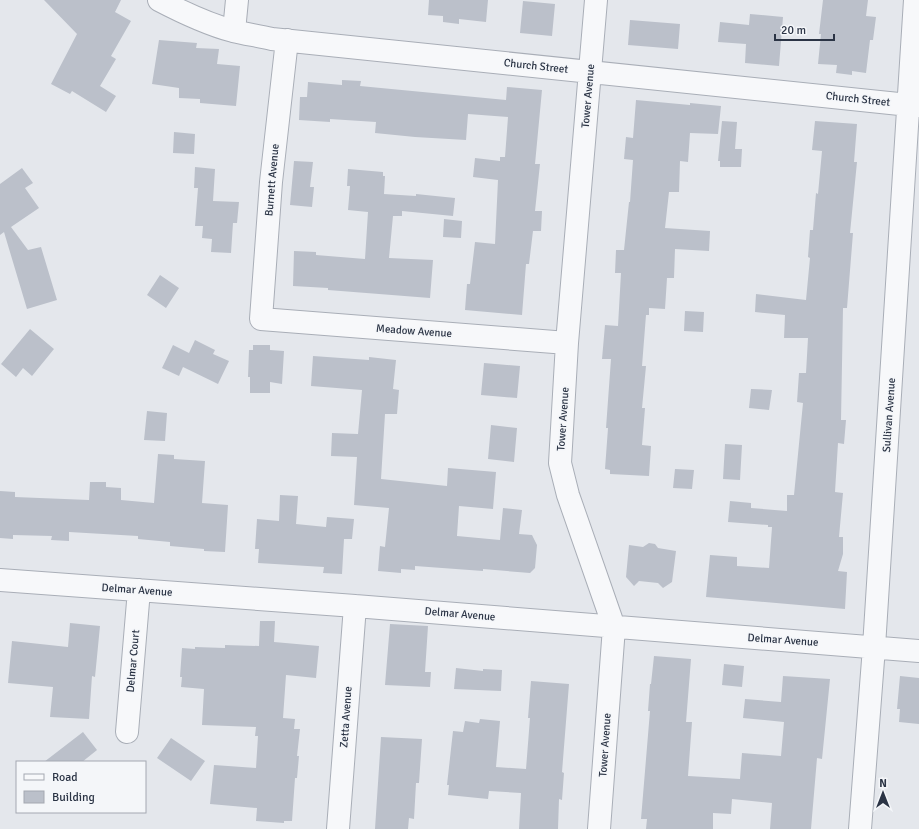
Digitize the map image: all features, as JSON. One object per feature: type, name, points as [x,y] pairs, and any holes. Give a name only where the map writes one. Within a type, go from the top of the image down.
[{"type":"street","name":"Church Street","points":[[159,0],[175,9],[218,26],[272,39],[914,105]]},
{"type":"street","points":[[234,31],[236,0]]},
{"type":"street","name":"Tower Avenue","points":[[596,0],[567,343],[560,463],[568,496],[614,627],[599,829]]},
{"type":"street","name":"Sullivan Avenue","points":[[860,829],[914,105],[915,0]]},
{"type":"street","name":"Burnett Avenue","points":[[261,319],[271,182],[286,40]]},
{"type":"street","name":"Meadow Avenue","points":[[261,319],[567,343]]},
{"type":"street","name":"Delmar Avenue","points":[[0,580],[355,606],[919,651]]},
{"type":"street","name":"Delmar Court","points":[[127,732],[139,590]]},
{"type":"street","name":"Zetta Avenue","points":[[338,829],[355,606]]},
{"type":"building","points":[[44,0],[121,0],[115,12],[131,21],[111,56],[116,59],[100,86],[116,96],[106,112],[72,91],[70,94],[51,84],[77,34]]},
{"type":"building","points":[[429,0],[488,0],[486,22],[459,19],[459,24],[443,22],[443,16],[428,15]]},
{"type":"building","points":[[823,0],[868,0],[866,16],[876,17],[873,40],[870,40],[866,73],[852,71],[852,75],[836,73],[837,65],[818,64],[821,34],[819,34]]},
{"type":"building","points":[[523,1],[555,4],[552,36],[520,33]]},
{"type":"building","points":[[750,14],[783,17],[779,66],[745,63],[746,44],[718,42],[720,22],[749,25]]},
{"type":"building","points":[[630,20],[680,24],[678,49],[628,45]]},
{"type":"building","points":[[159,40],[197,43],[196,48],[219,49],[217,64],[240,66],[236,106],[200,103],[200,99],[179,98],[179,88],[152,84]]},
{"type":"building","points":[[342,80],[361,81],[360,86],[506,100],[507,87],[542,90],[535,164],[540,164],[535,211],[542,211],[541,231],[533,231],[529,264],[526,264],[522,315],[465,310],[467,284],[470,284],[475,242],[495,244],[498,180],[473,177],[475,158],[500,161],[500,157],[505,157],[508,117],[468,114],[466,140],[375,133],[376,122],[330,119],[330,122],[299,120],[300,97],[307,97],[308,82],[342,85]]},
{"type":"building","points":[[636,100],[721,106],[718,134],[690,133],[688,162],[680,161],[679,192],[669,192],[665,228],[710,231],[709,251],[675,249],[674,278],[667,278],[665,309],[649,308],[649,315],[646,315],[642,366],[646,366],[642,408],[645,408],[642,445],[651,446],[649,476],[610,474],[610,470],[605,469],[608,428],[606,428],[611,359],[602,359],[605,325],[618,326],[621,273],[615,273],[616,250],[624,250],[633,160],[624,159],[626,137],[633,138]]},
{"type":"building","points":[[722,121],[737,122],[735,149],[742,149],[741,167],[720,167],[720,161],[718,161]]},
{"type":"building","points":[[815,121],[857,124],[854,162],[857,162],[850,233],[853,233],[847,308],[843,308],[841,420],[846,420],[844,444],[838,443],[835,492],[843,493],[839,537],[843,537],[843,554],[838,571],[847,572],[845,609],[706,597],[710,555],[737,557],[737,566],[769,568],[772,527],[768,527],[768,525],[728,522],[730,501],[751,503],[751,508],[787,511],[787,495],[794,495],[803,403],[797,402],[799,373],[806,373],[808,338],[784,338],[785,315],[755,312],[756,294],[806,300],[810,258],[808,257],[810,230],[813,230],[816,193],[818,194],[822,151],[812,150]]},
{"type":"building","points":[[174,132],[195,134],[194,154],[173,153]]},
{"type":"building","points":[[294,161],[313,162],[310,187],[314,187],[312,207],[290,205]]},
{"type":"building","points":[[195,167],[215,169],[213,201],[239,202],[237,223],[233,223],[231,253],[211,252],[212,239],[202,238],[203,226],[195,226],[198,188],[194,188]]},
{"type":"building","points":[[22,168],[33,183],[25,188],[39,208],[11,227],[28,250],[41,247],[57,300],[27,309],[4,232],[0,235],[0,184]]},
{"type":"building","points":[[348,169],[383,172],[383,176],[385,176],[384,194],[416,196],[416,194],[455,198],[453,216],[402,211],[402,216],[393,216],[389,258],[433,260],[430,298],[293,286],[294,251],[316,252],[316,255],[365,259],[368,212],[348,210],[350,186],[347,186]]},
{"type":"building","points":[[444,219],[462,221],[461,238],[443,237]]},
{"type":"building","points":[[160,275],[179,288],[166,308],[147,295]]},
{"type":"building","points":[[685,311],[704,312],[703,332],[684,331]]},
{"type":"building","points":[[30,329],[54,349],[32,376],[23,368],[16,377],[1,364]]},
{"type":"building","points":[[195,340],[215,350],[213,354],[229,361],[218,384],[183,367],[179,376],[162,368],[173,345],[189,353]]},
{"type":"building","points":[[253,345],[270,345],[270,350],[284,351],[282,384],[270,382],[270,393],[250,393],[250,377],[248,377],[249,350],[253,350]]},
{"type":"building","points":[[313,356],[369,360],[369,357],[396,360],[393,389],[399,390],[397,414],[385,414],[381,479],[447,486],[448,468],[496,472],[493,509],[459,506],[457,536],[500,540],[503,508],[522,510],[519,534],[532,535],[537,545],[535,568],[530,573],[415,566],[415,570],[401,569],[401,573],[378,571],[380,546],[385,547],[389,508],[354,505],[357,457],[331,456],[332,433],[358,434],[362,390],[311,386]]},
{"type":"building","points":[[484,363],[520,366],[517,398],[481,395]]},
{"type":"building","points":[[751,389],[772,390],[769,410],[749,408]]},
{"type":"building","points":[[147,411],[167,413],[165,441],[144,440]]},
{"type":"building","points":[[491,425],[517,428],[514,462],[488,459]]},
{"type":"building","points":[[725,444],[742,445],[740,480],[723,479]]},
{"type":"building","points":[[158,454],[174,455],[174,459],[205,461],[202,503],[228,505],[225,552],[204,551],[204,549],[170,546],[170,542],[138,539],[138,536],[69,532],[69,541],[51,540],[52,536],[13,535],[13,539],[0,538],[0,491],[15,492],[15,497],[89,500],[90,482],[106,482],[106,487],[121,488],[121,500],[154,503]]},
{"type":"building","points":[[675,469],[694,470],[692,489],[673,488]]},
{"type":"building","points":[[280,495],[298,496],[296,524],[326,527],[327,517],[354,519],[352,539],[344,539],[342,574],[323,573],[324,567],[258,563],[259,549],[255,549],[257,519],[279,521]]},
{"type":"building","points":[[649,543],[655,544],[658,548],[676,551],[672,582],[663,588],[658,583],[639,581],[634,586],[626,577],[629,545],[643,547]]},
{"type":"building","points":[[260,621],[275,621],[274,642],[319,646],[316,678],[286,675],[283,718],[295,719],[294,729],[300,729],[297,756],[299,756],[297,778],[295,778],[292,821],[284,821],[284,823],[256,821],[257,808],[210,804],[214,765],[256,768],[258,736],[255,736],[256,727],[202,725],[204,689],[181,687],[182,677],[180,677],[182,648],[225,648],[225,645],[259,646]]},
{"type":"building","points":[[70,623],[100,626],[95,677],[92,676],[89,719],[50,717],[53,687],[8,683],[12,641],[68,647]]},
{"type":"building","points":[[390,624],[428,626],[425,672],[431,672],[430,687],[385,685]]},
{"type":"building","points":[[654,656],[691,659],[686,722],[692,722],[688,776],[740,779],[742,753],[781,756],[784,722],[743,718],[745,699],[781,702],[783,676],[830,679],[822,759],[817,758],[811,829],[770,829],[772,803],[732,799],[731,814],[713,813],[713,829],[646,829],[647,819],[641,819],[650,711],[648,711],[650,684]]},
{"type":"building","points":[[724,664],[744,666],[742,687],[722,685]]},
{"type":"building","points":[[456,668],[483,671],[483,669],[502,670],[501,691],[454,689]]},
{"type":"building","points":[[900,676],[919,678],[919,724],[899,722],[900,709],[897,709]]},
{"type":"building","points":[[531,681],[569,684],[562,772],[564,773],[562,800],[559,799],[558,829],[519,829],[521,793],[489,791],[488,799],[448,795],[449,785],[447,785],[453,731],[463,732],[465,721],[479,723],[480,719],[500,721],[496,767],[526,769]]},
{"type":"building","points":[[83,732],[97,750],[83,761],[45,761]]},
{"type":"building","points":[[381,737],[422,739],[419,783],[416,783],[414,819],[409,818],[408,829],[375,829]]},
{"type":"building","points":[[171,738],[205,761],[191,781],[157,758]]}]
